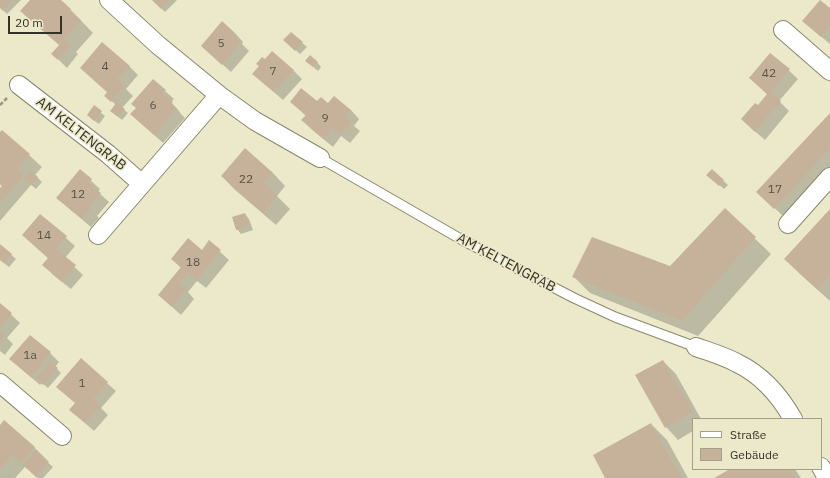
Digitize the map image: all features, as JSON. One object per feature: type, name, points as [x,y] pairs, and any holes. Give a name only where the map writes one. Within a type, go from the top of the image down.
[{"type":"street","name":"AM KELTENGRAB","points":[[109,0],[158,45],[219,96],[255,121],[320,158]]},
{"type":"street","points":[[783,30],[830,71]]},
{"type":"street","name":"AM KELTENGRAB","points":[[19,85],[102,149],[142,184]]},
{"type":"street","points":[[98,235],[219,96]]},
{"type":"street","points":[[788,224],[830,177]]},
{"type":"street","name":"AM KELTENGRAB","points":[[696,348],[738,363],[758,376],[773,389],[792,418]]},
{"type":"street","points":[[0,383],[62,436]]},
{"type":"street","points":[[822,469],[827,478]]},
{"type":"lane","name":"AM KELTENGRAB","points":[[320,158],[464,241],[574,298],[615,317],[696,348]]},
{"type":"building","points":[[0,0],[13,0],[3,11],[0,8]]},
{"type":"building","points":[[30,0],[61,0],[71,9],[69,10],[81,20],[64,39],[71,45],[58,60],[51,54],[59,45],[20,11]]},
{"type":"building","points":[[152,0],[169,0],[161,9]]},
{"type":"building","points":[[820,0],[830,8],[830,26],[821,37],[802,21]]},
{"type":"building","points":[[222,21],[235,33],[233,35],[241,42],[222,65],[201,46]]},
{"type":"building","points":[[291,32],[303,42],[295,51],[283,40]]},
{"type":"building","points":[[102,42],[130,66],[117,80],[125,86],[111,102],[104,96],[107,92],[80,68]]},
{"type":"building","points":[[272,51],[294,70],[274,92],[252,74],[259,66],[256,64],[262,57],[265,59]]},
{"type":"building","points":[[770,53],[790,69],[771,92],[781,101],[755,132],[741,119],[755,103],[758,105],[767,94],[749,78]]},
{"type":"building","points":[[310,55],[318,62],[313,67],[305,61]]},
{"type":"building","points":[[153,79],[166,90],[162,94],[173,102],[171,104],[177,109],[154,135],[130,114],[136,108],[131,104]]},
{"type":"building","points":[[301,88],[317,101],[321,97],[328,103],[334,96],[351,110],[345,117],[352,122],[341,135],[332,128],[324,139],[301,120],[306,115],[290,102]]},
{"type":"building","points":[[117,102],[125,109],[118,117],[110,111]]},
{"type":"building","points":[[94,105],[102,111],[94,121],[87,115]]},
{"type":"building","points":[[830,113],[830,149],[774,209],[756,192]]},
{"type":"building","points":[[2,130],[30,154],[17,169],[24,175],[0,203],[0,188],[2,186],[0,184],[0,132]]},
{"type":"building","points":[[245,148],[273,173],[264,183],[278,195],[263,213],[221,176]]},
{"type":"building","points":[[80,169],[92,179],[89,183],[101,193],[89,207],[91,209],[82,219],[56,198]]},
{"type":"building","points":[[712,169],[724,180],[719,186],[706,175]]},
{"type":"building","points":[[31,171],[38,177],[31,185],[24,179]]},
{"type":"building","points":[[725,208],[756,237],[682,321],[572,277],[592,237],[670,266]]},
{"type":"building","points":[[830,209],[830,276],[818,290],[784,259]]},
{"type":"building","points":[[245,213],[249,226],[236,230],[232,217]]},
{"type":"building","points":[[40,214],[67,236],[56,249],[76,265],[62,282],[42,265],[48,258],[22,235]]},
{"type":"building","points":[[188,238],[202,250],[209,240],[221,250],[197,280],[188,273],[179,283],[186,289],[172,307],[158,295],[181,267],[171,259]]},
{"type":"building","points":[[0,244],[12,254],[4,263],[0,260]]},
{"type":"building","points":[[0,303],[12,313],[0,328]]},
{"type":"building","points":[[0,330],[5,335],[0,341]]},
{"type":"building","points":[[30,335],[51,352],[31,377],[9,359]]},
{"type":"building","points":[[81,358],[108,382],[93,400],[100,406],[85,423],[69,410],[75,403],[56,387]]},
{"type":"building","points":[[663,360],[693,412],[665,428],[635,375]]},
{"type":"building","points":[[50,362],[58,368],[43,385],[36,378]]},
{"type":"building","points":[[4,420],[35,447],[21,463],[12,455],[0,469],[0,425]]},
{"type":"building","points":[[651,423],[682,478],[605,478],[593,455]]},
{"type":"building","points":[[36,450],[49,462],[36,477],[23,465]]},
{"type":"building","points":[[728,470],[791,470],[795,478],[714,478]]}]
